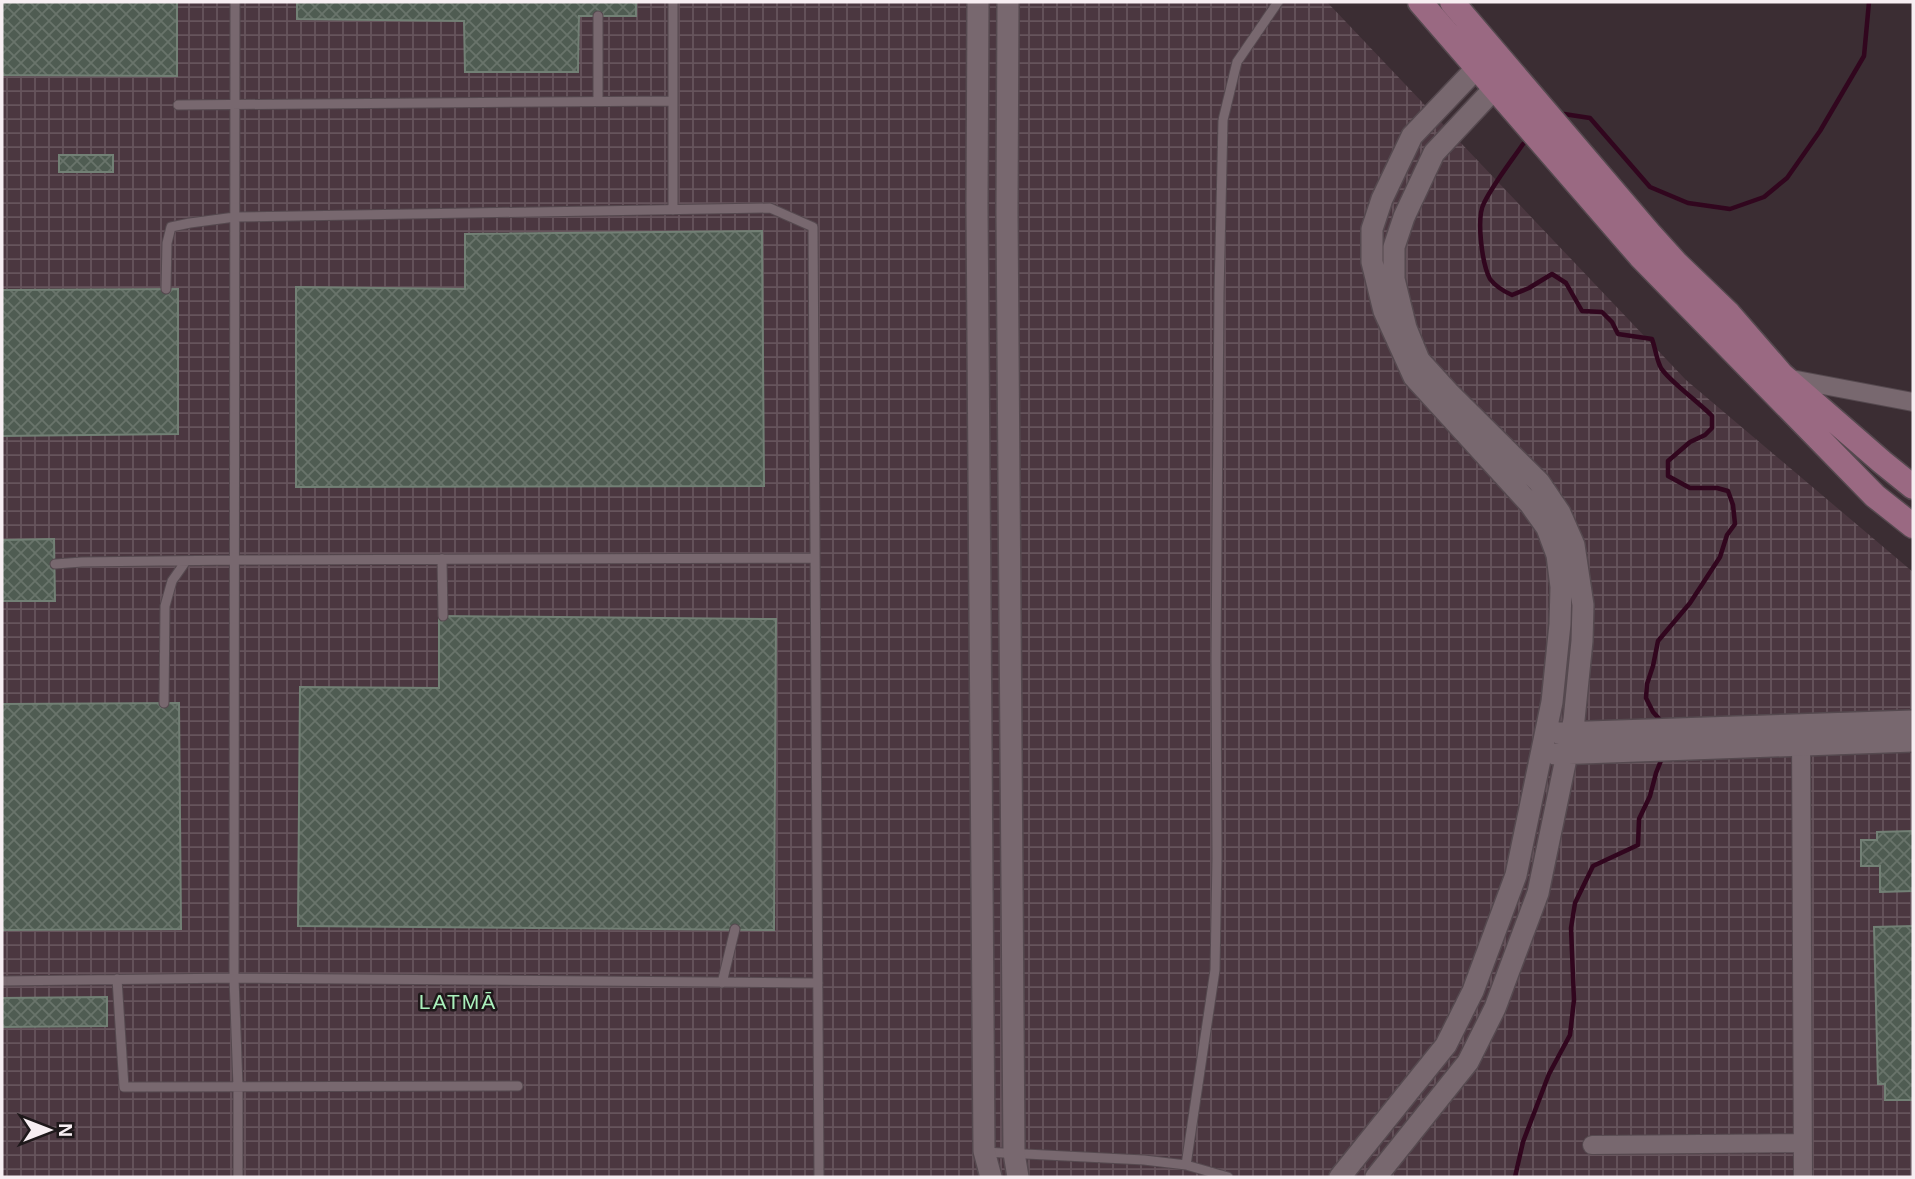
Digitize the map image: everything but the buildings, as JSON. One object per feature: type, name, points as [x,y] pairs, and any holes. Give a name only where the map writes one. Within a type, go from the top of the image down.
[{"type":"main road","points":[[1420,2],[1485,59],[1534,114],[1560,145],[1640,256],[1875,496],[1913,526]]},
{"type":"main road","points":[[1452,2],[1485,59]]},
{"type":"main road","points":[[1560,145],[1729,314],[1785,378],[1913,487]]},
{"type":"street","points":[[978,2],[977,220],[984,1152],[991,1177]]},
{"type":"street","points":[[1008,2],[1007,225],[1014,1153],[1018,1177]]},
{"type":"street","points":[[1340,1177],[1446,1045],[1473,991],[1516,875],[1552,702],[1561,587],[1557,555],[1547,528],[1530,504],[1414,377],[1384,311],[1372,262],[1372,229],[1382,199],[1412,136],[1485,59]]},
{"type":"street","points":[[1376,1177],[1468,1062],[1495,1008],[1538,892],[1569,743],[1582,641],[1583,605],[1574,545],[1560,513],[1539,481],[1419,360],[1406,328],[1394,279],[1394,247],[1404,217],[1434,153],[1503,79]]},
{"type":"street","points":[[1785,378],[1913,402]]},
{"type":"street","points":[[1801,735],[1913,721]]},
{"type":"street","points":[[1544,744],[1801,735],[1913,741]]},
{"type":"street","points":[[1801,735],[1803,1177]]},
{"type":"street","points":[[1592,1145],[1803,1143]]},
{"type":"lane","points":[[235,2],[234,978],[238,1177]]},
{"type":"lane","points":[[673,2],[673,210]]},
{"type":"lane","points":[[1186,1165],[1215,970],[1219,293],[1223,120],[1237,62],[1278,2]]},
{"type":"lane","points":[[598,16],[598,102]]},
{"type":"lane","points":[[178,105],[672,100]]},
{"type":"lane","points":[[166,289],[167,243],[171,227],[235,217],[770,208],[813,227],[819,1177]]},
{"type":"lane","points":[[55,564],[235,560],[815,558]]},
{"type":"lane","points":[[442,559],[443,616]]},
{"type":"lane","points":[[164,703],[165,606],[172,581],[186,561]]},
{"type":"lane","points":[[722,983],[735,929]]},
{"type":"lane","points":[[2,981],[234,978],[818,983]]},
{"type":"lane","points":[[117,979],[124,1087],[518,1086]]},
{"type":"lane","points":[[984,1177],[984,1152],[1144,1160],[1186,1165],[1228,1177]]},
{"type":"shaded area","points":[[2,2],[1327,2],[1686,380],[1913,572],[1913,1177],[2,1177]]},
{"type":"waterway","points":[[1560,117],[1564,114],[1590,118],[1650,187],[1688,203],[1730,209],[1764,197],[1787,178],[1820,131],[1864,56],[1869,2]]},
{"type":"waterway","points":[[1530,139],[1523,144],[1484,203],[1480,219],[1481,241],[1490,279],[1512,295],[1552,274],[1566,283],[1582,311],[1602,312],[1612,322],[1618,334],[1652,339],[1663,371],[1712,416],[1712,428],[1668,461],[1668,476],[1690,488],[1717,488],[1728,491],[1733,505],[1735,524],[1727,535],[1720,557],[1690,603],[1658,641],[1646,698],[1663,723]]},
{"type":"waterway","points":[[1515,1177],[1523,1142],[1549,1074],[1570,1035],[1574,1000],[1571,928],[1575,903],[1593,866],[1638,845],[1639,819],[1650,796],[1662,758]]},
{"type":"district","name":"LATMĀ","points":[[458,1001]]}]
